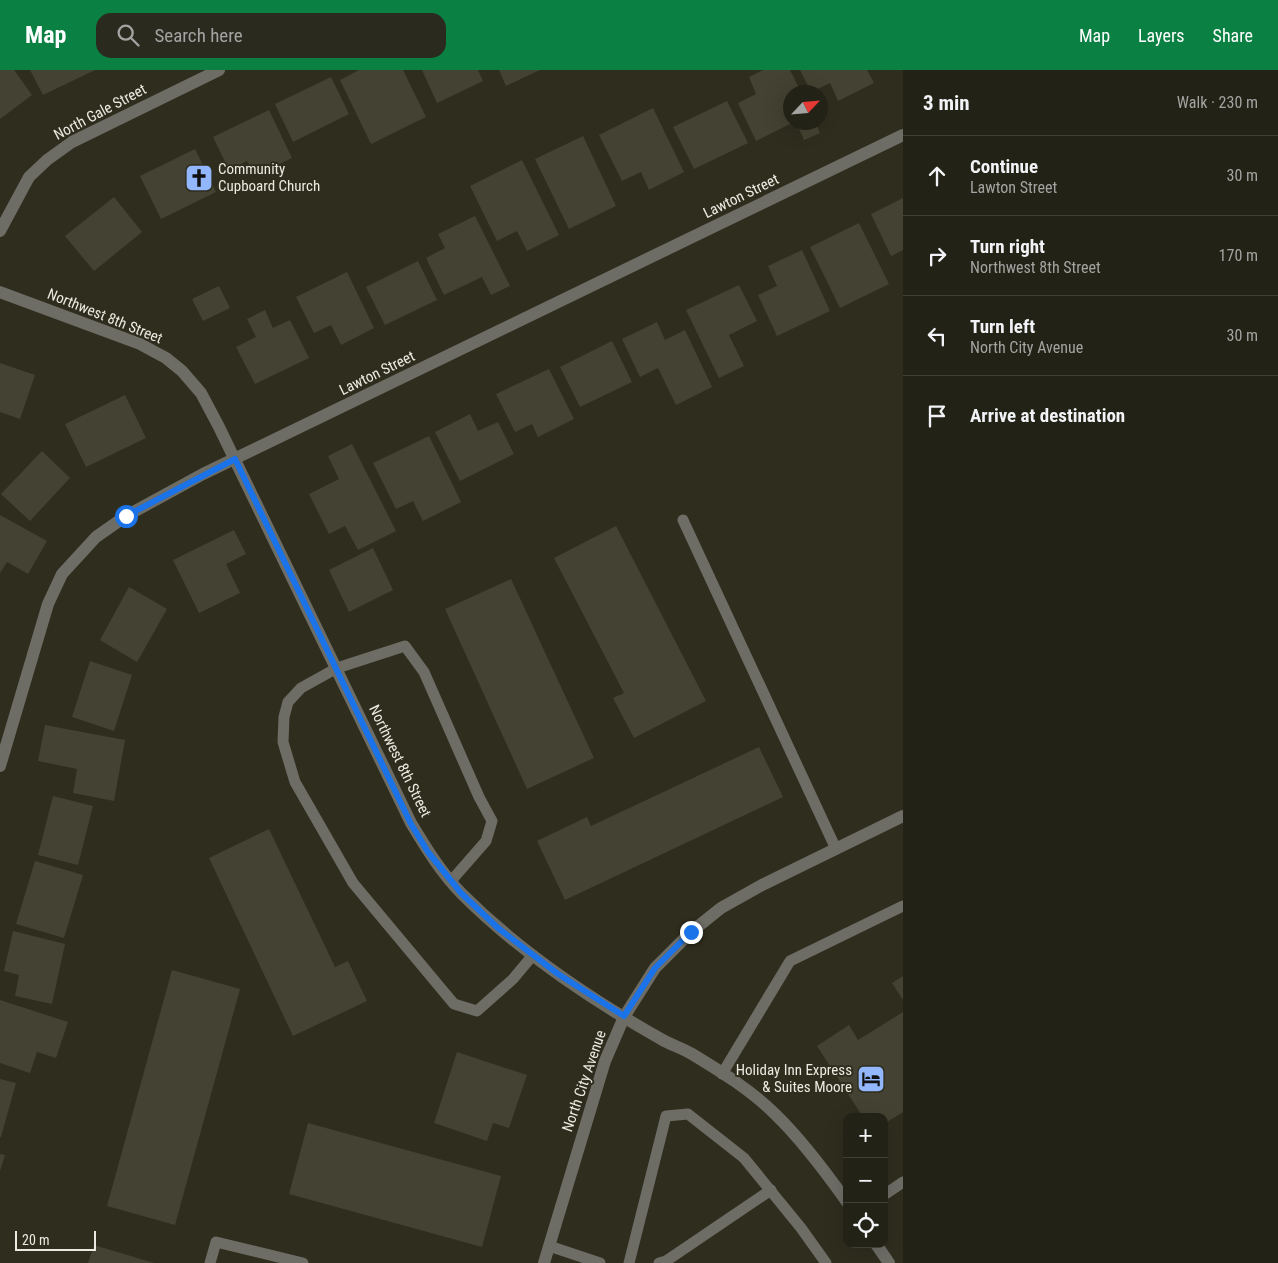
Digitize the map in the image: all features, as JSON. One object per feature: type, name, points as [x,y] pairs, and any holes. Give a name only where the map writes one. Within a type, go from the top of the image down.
[{"type":"street","name":"North Gale Street","points":[[0,231],[29,177],[47,160],[72,142],[219,70]]},
{"type":"street","name":"Lawton Street","points":[[0,766],[48,604],[62,574],[96,537],[126,516],[235,459],[903,135]]},
{"type":"street","name":"Northwest 8th Street","points":[[0,292],[140,344],[166,358],[182,371],[201,393],[235,459],[411,824],[428,852],[452,882],[498,928],[558,974],[663,1040],[691,1053],[775,1113],[805,1146],[843,1197]]},
{"type":"street","name":"North City Avenue","points":[[544,1263],[605,1061],[624,1016],[655,968],[691,932],[721,908],[903,816]]},
{"type":"street","points":[[879,1248],[889,1263]]},
{"type":"lane","points":[[682,520],[836,850]]},
{"type":"lane","points":[[452,882],[486,841],[492,821],[479,797],[424,672],[405,646],[337,668],[301,688],[288,702],[284,717],[283,742],[295,782],[353,883],[454,1004],[477,1011],[513,979],[533,955]]},
{"type":"lane","points":[[722,1074],[790,961],[903,906]]},
{"type":"lane","points":[[628,1263],[666,1116],[688,1114],[744,1158],[771,1190],[826,1263]]},
{"type":"lane","points":[[888,1192],[903,1182]]},
{"type":"lane","points":[[659,1263],[666,1261],[771,1190]]},
{"type":"lane","points":[[210,1263],[216,1242],[303,1263]]},
{"type":"lane","points":[[549,1246],[600,1263]]},
{"type":"building","points":[[0,70],[14,70],[32,95],[0,119]]},
{"type":"building","points":[[30,70],[95,70],[43,95]]},
{"type":"building","points":[[359,70],[403,70],[426,117],[371,144],[340,80]]},
{"type":"building","points":[[422,70],[478,70],[483,81],[437,103]]},
{"type":"building","points":[[499,70],[540,70],[506,86]]},
{"type":"building","points":[[763,70],[790,70],[798,85],[783,85],[783,128],[756,141],[738,103],[756,94],[749,77]]},
{"type":"building","points":[[800,70],[867,70],[874,83],[838,101],[830,83],[826,85],[808,85]]},
{"type":"building","points":[[331,77],[349,114],[293,142],[275,104]]},
{"type":"building","points":[[727,101],[748,143],[694,169],[673,127]]},
{"type":"building","points":[[653,108],[684,172],[649,190],[641,172],[622,181],[599,135]]},
{"type":"building","points":[[269,110],[292,158],[255,176],[247,161],[229,170],[213,137]]},
{"type":"building","points":[[800,130],[819,130],[820,133],[804,140]]},
{"type":"building","points":[[583,136],[616,206],[569,229],[535,159]]},
{"type":"building","points":[[195,149],[216,192],[161,219],[140,176]]},
{"type":"building","points":[[522,160],[559,235],[527,251],[517,231],[497,241],[470,186]]},
{"type":"building","points":[[114,197],[142,232],[94,271],[65,236]]},
{"type":"building","points":[[903,198],[903,250],[891,256],[871,214]]},
{"type":"building","points":[[475,216],[510,286],[491,295],[482,277],[444,295],[426,258],[445,248],[438,234]]},
{"type":"building","points":[[859,223],[889,284],[840,308],[810,247]]},
{"type":"building","points":[[802,250],[830,311],[777,336],[758,295],[777,286],[768,266]]},
{"type":"building","points":[[418,261],[437,300],[385,325],[366,287]]},
{"type":"building","points":[[347,272],[374,328],[341,345],[331,325],[314,333],[296,297]]},
{"type":"building","points":[[739,285],[757,321],[729,335],[744,366],[719,378],[686,310]]},
{"type":"building","points":[[219,286],[230,308],[203,321],[192,299]]},
{"type":"building","points":[[265,310],[273,328],[290,320],[309,358],[255,384],[236,347],[256,337],[247,319]]},
{"type":"building","points":[[657,322],[665,340],[685,330],[712,387],[676,405],[658,368],[640,377],[622,339]]},
{"type":"building","points":[[612,341],[632,382],[580,407],[560,367]]},
{"type":"building","points":[[0,363],[35,375],[20,419],[0,412]]},
{"type":"building","points":[[549,369],[574,419],[538,437],[532,424],[515,432],[496,394]]},
{"type":"building","points":[[125,395],[146,438],[86,467],[65,424]]},
{"type":"building","points":[[470,414],[478,431],[498,422],[514,454],[460,481],[435,432]]},
{"type":"building","points":[[429,436],[461,502],[423,521],[413,501],[396,509],[373,463]]},
{"type":"building","points":[[352,444],[396,531],[358,550],[345,526],[329,534],[309,494],[339,479],[328,456]]},
{"type":"building","points":[[42,451],[70,478],[30,521],[1,494]]},
{"type":"building","points":[[0,515],[47,541],[28,574],[7,562],[0,573]]},
{"type":"building","points":[[616,526],[706,701],[634,738],[613,698],[624,693],[554,558]]},
{"type":"building","points":[[234,530],[246,554],[226,564],[240,593],[199,613],[173,560]]},
{"type":"building","points":[[373,548],[393,590],[349,612],[329,570]]},
{"type":"building","points":[[511,579],[594,758],[527,789],[445,609]]},
{"type":"building","points":[[129,587],[167,609],[137,662],[100,640]]},
{"type":"building","points":[[90,661],[132,675],[114,731],[72,717]]},
{"type":"building","points":[[45,725],[125,740],[114,801],[73,793],[77,769],[38,761]]},
{"type":"building","points":[[759,747],[783,797],[565,900],[537,841],[587,817],[591,826]]},
{"type":"building","points":[[53,796],[93,806],[78,865],[38,855]]},
{"type":"building","points":[[269,829],[335,967],[348,961],[367,1001],[293,1036],[209,858]]},
{"type":"building","points":[[35,861],[83,875],[64,938],[16,924]]},
{"type":"building","points":[[13,931],[65,944],[52,1004],[15,996],[19,975],[4,971]]},
{"type":"building","points":[[172,970],[240,989],[175,1225],[107,1206]]},
{"type":"building","points":[[903,976],[903,1000],[892,983]]},
{"type":"building","points":[[0,1000],[68,1022],[56,1058],[37,1052],[30,1073],[0,1063]]},
{"type":"building","name":"Holiday Inn Express & Suites Moore","points":[[903,1012],[903,1112],[888,1121],[888,1113],[860,1113],[817,1046],[849,1025],[858,1040]]},
{"type":"building","points":[[457,1052],[527,1075],[509,1128],[493,1123],[487,1141],[434,1123]]},
{"type":"building","points":[[0,1079],[16,1083],[1,1137],[0,1137]]},
{"type":"building","points":[[308,1123],[501,1176],[482,1247],[289,1194]]},
{"type":"building","points":[[0,1154],[5,1155],[0,1171]]},
{"type":"building","points":[[94,1245],[154,1263],[88,1263]]},
{"type":"place","name":"Community Cupboard Church","points":[[199,178]]},
{"type":"place","name":"Holiday Inn Express & Suites Moore","points":[[871,1079]]},
{"type":"route","points":[[126,516],[203,474],[235,459],[328,648],[411,824],[428,852],[461,893],[498,928],[558,974],[589,996],[624,1016],[655,968],[691,932]]}]
